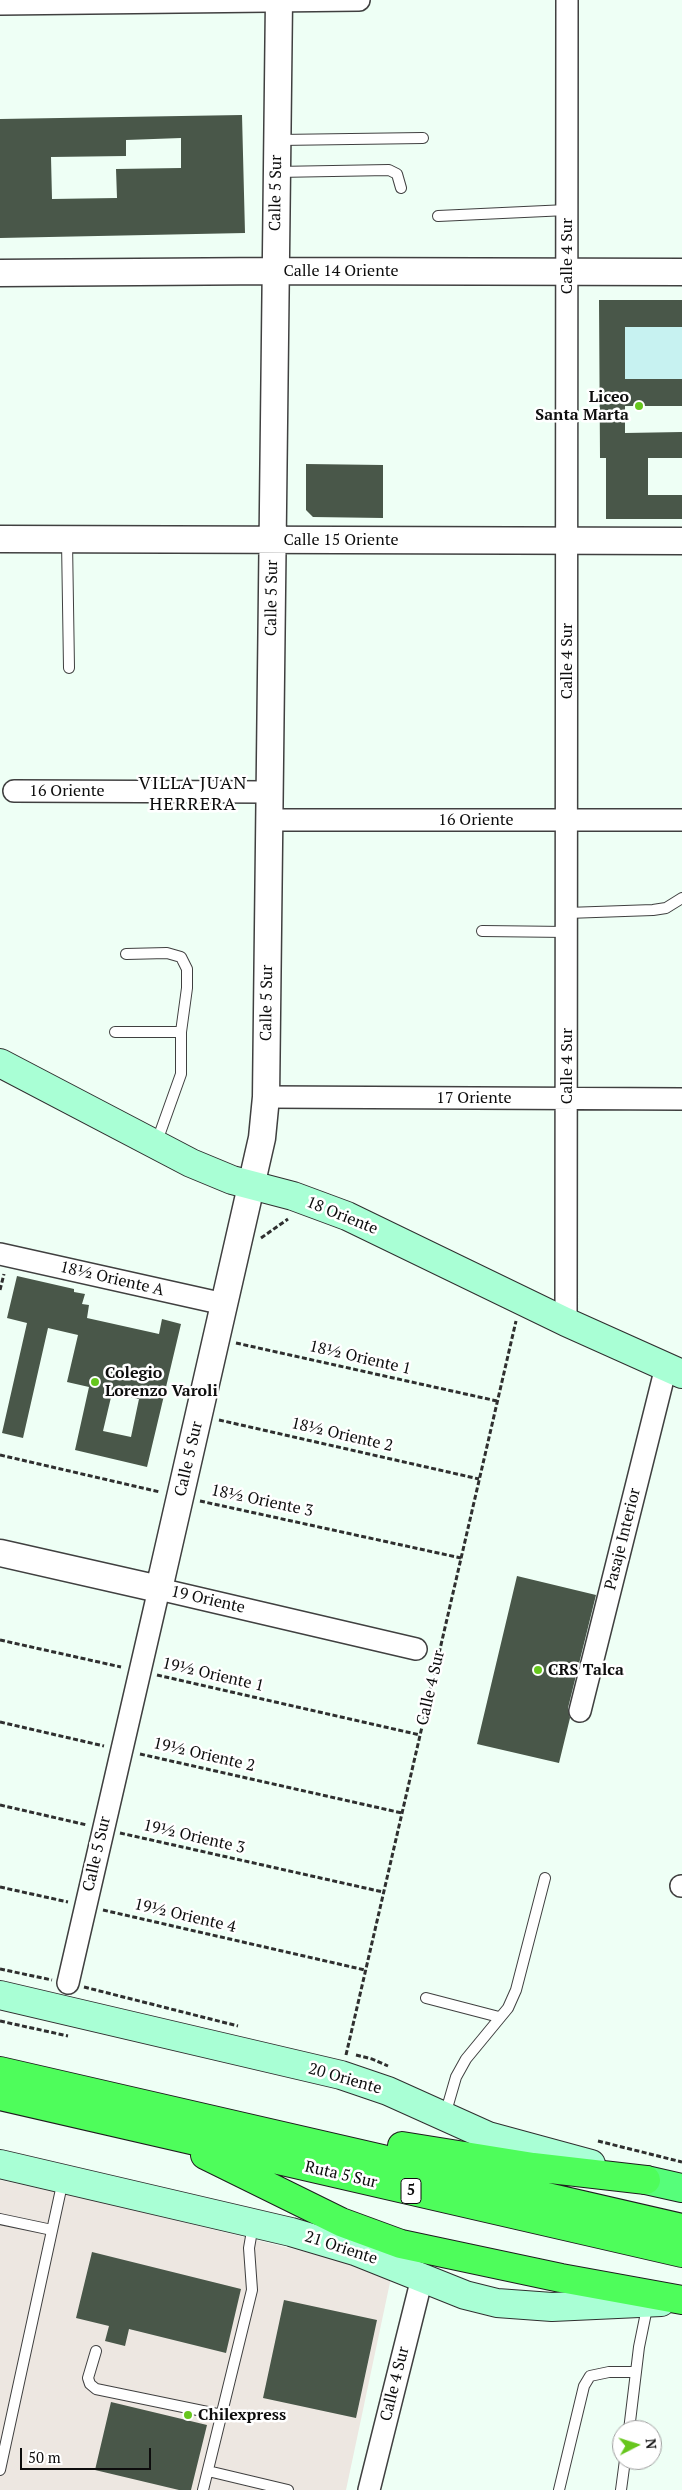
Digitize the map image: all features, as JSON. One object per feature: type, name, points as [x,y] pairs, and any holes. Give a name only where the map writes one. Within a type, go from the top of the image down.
[{"type":"highway","name":"Ruta 5 Sur","points":[[0,2071],[682,2228]]},
{"type":"highway","name":"Ruta 5 Sur","points":[[0,2096],[682,2254]]},
{"type":"highway","points":[[141,2129],[245,2174],[341,2222],[380,2238],[435,2252],[682,2300]]},
{"type":"highway","points":[[281,2135],[371,2141],[533,2168],[646,2180]]},
{"type":"highway","name":"20 Oriente","points":[[646,2180],[682,2188]]},
{"type":"main road","name":"18 Oriente","points":[[0,1064],[191,1163],[251,1186],[322,1205],[566,1322],[674,1371]]},
{"type":"main road","name":"20 Oriente","points":[[0,1995],[341,2075],[388,2091],[444,2118],[518,2146],[646,2180]]},
{"type":"main road","name":"21 Oriente","points":[[0,2164],[254,2223],[355,2251],[465,2295],[515,2306],[552,2308],[682,2300]]},
{"type":"street","name":"Calle 5 Sur","points":[[68,1983],[262,1138],[266,1098],[279,0]]},
{"type":"street","points":[[0,4],[359,0]]},
{"type":"street","name":"Calle 4 Sur","points":[[566,1322],[567,0]]},
{"type":"street","name":"Calle 14 Oriente","points":[[0,273],[275,271],[682,272]]},
{"type":"street","name":"Calle 15 Oriente","points":[[0,539],[682,541]]},
{"type":"street","name":"16 Oriente","points":[[14,791],[270,792]]},
{"type":"street","name":"16 Oriente","points":[[270,820],[682,820]]},
{"type":"street","name":"17 Oriente","points":[[266,1098],[682,1099]]},
{"type":"street","name":"18½ Oriente A","points":[[0,1254],[224,1304]]},
{"type":"street","name":"Pasaje Interior","points":[[580,1711],[674,1371]]},
{"type":"street","name":"19 Oriente","points":[[0,1553],[416,1649]]},
{"type":"street","name":"Calle 4 Sur","points":[[369,2490],[422,2278]]},
{"type":"lane","points":[[277,140],[423,138]]},
{"type":"lane","points":[[276,172],[389,170],[397,174],[401,188]]},
{"type":"lane","points":[[438,216],[567,210]]},
{"type":"lane","points":[[67,540],[69,668]]},
{"type":"lane","points":[[482,931],[567,922],[666,908],[682,898]]},
{"type":"lane","points":[[126,954],[167,953],[181,957],[187,969],[188,988],[181,1032],[181,1074],[156,1145]]},
{"type":"lane","points":[[115,1032],[181,1032]]},
{"type":"lane","points":[[444,2118],[456,2077],[466,2059],[508,2008],[516,1990],[545,1878]]},
{"type":"lane","points":[[426,1998],[499,2018]]},
{"type":"lane","points":[[0,2470],[63,2179]]},
{"type":"lane","points":[[0,2219],[52,2230]]},
{"type":"lane","points":[[203,2490],[252,2290],[249,2248],[254,2223]]},
{"type":"lane","points":[[630,2420],[648,2302]]},
{"type":"lane","points":[[96,2351],[88,2378],[90,2384],[96,2389],[222,2415]]},
{"type":"lane","points":[[559,2490],[584,2386],[590,2376],[609,2372],[636,2372]]},
{"type":"lane","points":[[621,2490],[624,2470]]},
{"type":"lane","points":[[208,2471],[288,2490]]},
{"type":"path","points":[[240,1238],[256,1242],[286,1218],[294,1220]]},
{"type":"path","name":"Calle 4 Sur","points":[[341,2075],[517,1317],[525,1321]]},
{"type":"path","name":"18½ Oriente 1","points":[[216,1338],[497,1401]]},
{"type":"path","name":"18½ Oriente 2","points":[[198,1416],[479,1479]]},
{"type":"path","name":"18½ Oriente 3","points":[[0,1455],[158,1492],[180,1499],[208,1502],[461,1558]]},
{"type":"path","name":"19½ Oriente 1","points":[[0,1640],[420,1735]]},
{"type":"path","name":"19½ Oriente 2","points":[[0,1722],[402,1813]]},
{"type":"path","name":"19½ Oriente 3","points":[[0,1806],[383,1892]]},
{"type":"path","name":"19½ Oriente 4","points":[[0,1887],[366,1970]]},
{"type":"path","points":[[0,2021],[73,2037]]},
{"type":"shaded area","points":[[625,327],[682,327],[682,379],[625,379]]},
{"type":"shaded area","points":[[0,2180],[96,2201],[392,2273],[346,2490],[0,2490]]},
{"type":"building","points":[[242,115],[245,233],[0,238],[0,119]],"holes":[[[181,138],[181,168],[116,169],[117,198],[52,199],[51,157],[126,156],[126,140]]]},
{"type":"building","name":"Liceo Santa Marta","points":[[599,300],[682,300],[682,327],[625,327],[625,379],[682,379],[682,406],[625,406],[625,433],[682,432],[682,458],[648,458],[648,495],[682,495],[682,519],[606,519],[606,458],[600,458]]},
{"type":"building","points":[[306,464],[383,465],[383,518],[313,517],[306,510]]},
{"type":"building","points":[[17,1276],[74,1289],[74,1292],[85,1294],[82,1304],[89,1305],[87,1318],[159,1334],[162,1319],[181,1324],[147,1467],[75,1450],[89,1387],[67,1382],[78,1335],[48,1328],[23,1438],[2,1433],[27,1323],[7,1318]],"holes":[[[112,1393],[139,1399],[131,1437],[103,1431]]]},
{"type":"building","name":"CRS Talca","points":[[517,1576],[596,1595],[568,1708],[570,1718],[559,1763],[477,1744]]},
{"type":"building","points":[[92,2252],[241,2289],[226,2353],[129,2329],[125,2346],[105,2341],[109,2326],[76,2318]]},
{"type":"building","points":[[284,2300],[377,2320],[356,2418],[263,2398]]},
{"type":"building","points":[[111,2402],[207,2425],[191,2490],[179,2490],[95,2470]]},
{"type":"place","name":"Liceo Santa Marta","points":[[639,406]]},
{"type":"place","name":"Colegio Lorenzo Varoli","points":[[95,1382]]},
{"type":"place","name":"CRS Talca","points":[[538,1670]]},
{"type":"place","name":"Chilexpress","points":[[188,2415]]},
{"type":"district","name":"VILLA JUAN HERRERA","points":[[193,794]]}]
